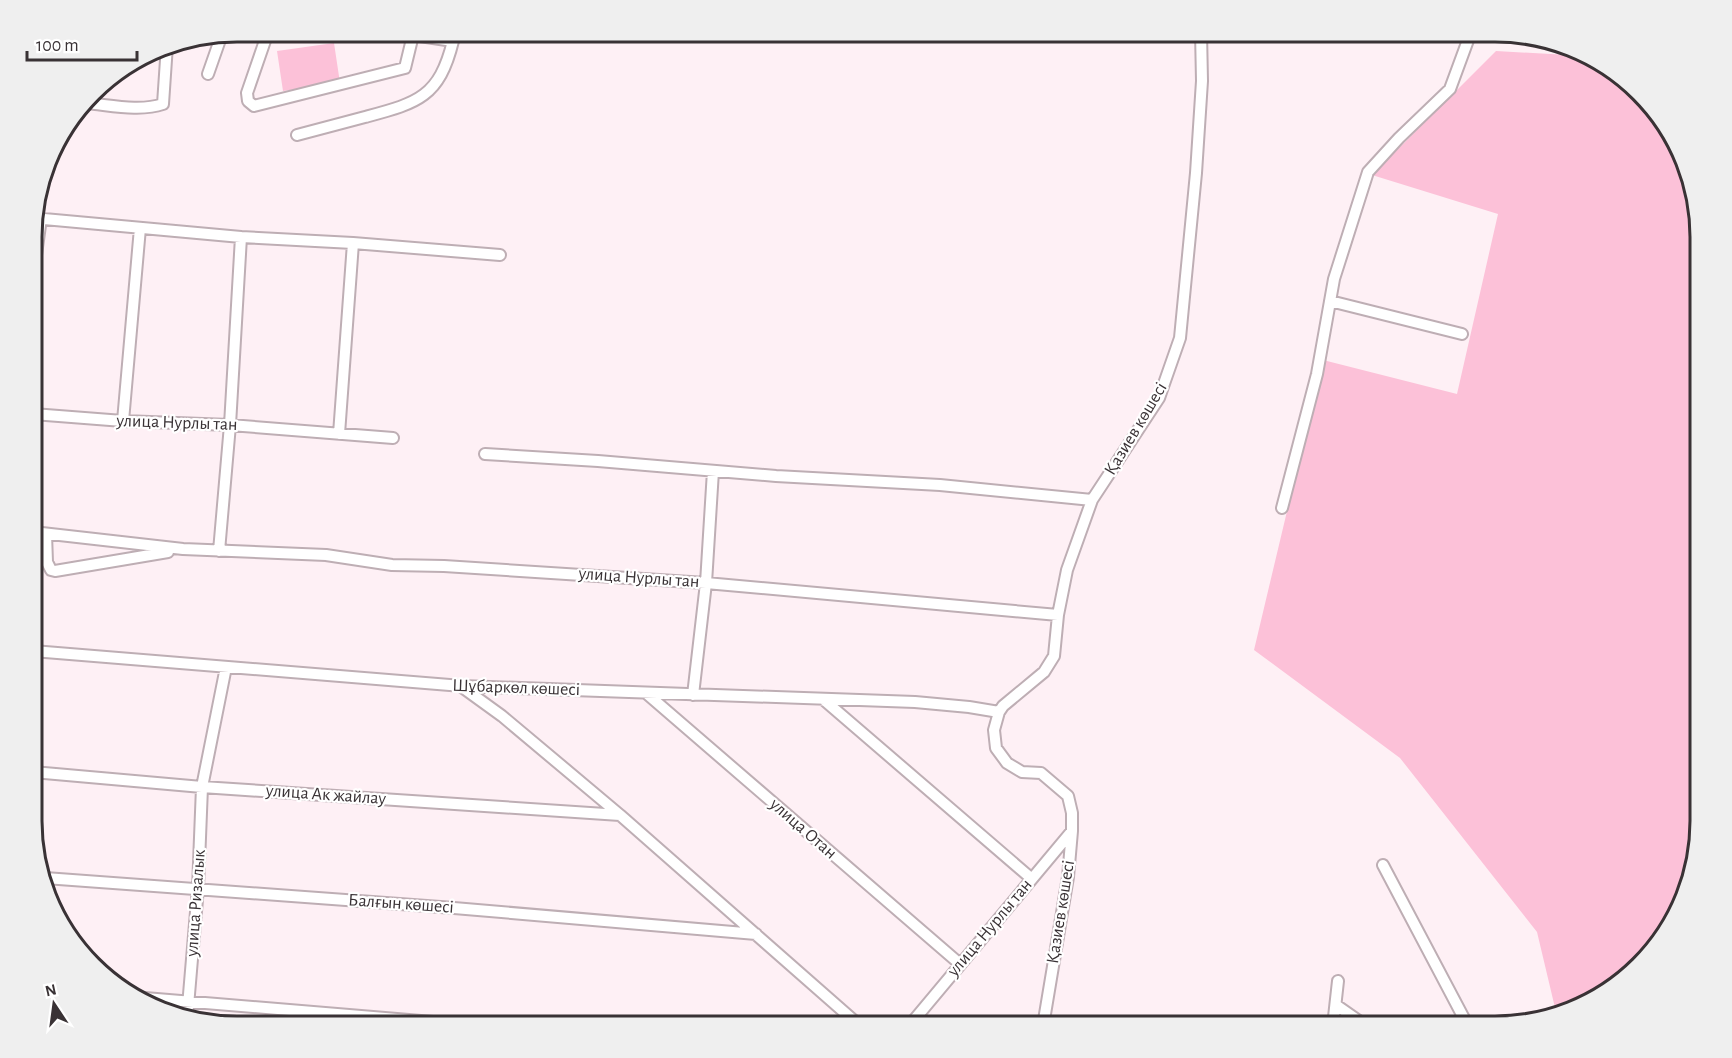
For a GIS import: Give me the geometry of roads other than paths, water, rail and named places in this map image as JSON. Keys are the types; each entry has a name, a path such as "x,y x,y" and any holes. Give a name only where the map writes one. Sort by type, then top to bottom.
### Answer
{"street":[{"path":"264,42 246,93 248,101 254,106 405,68 411,42"},
{"path":"297,135 408,105 430,89 445,69 452,42"},
{"name":"Қазиев көшесі","path":"1045,1016 1065,894 1072,813 1068,795 1041,773 1022,772 1007,763 996,748 994,730 999,712 1014,696 1044,672 1054,656 1058,615 1067,570 1092,500 1159,398 1180,338 1197,174 1202,81 1201,42"},
{"path":"1282,508 1317,375 1334,279 1368,172 1399,138 1450,89 1467,42"},
{"path":"208,74 219,43"},
{"path":"94,104 136,107 155,107 163,104 166,55"},
{"path":"43,219 241,237 500,255"},
{"path":"123,421 140,228"},
{"path":"219,551 230,425 241,237"},
{"path":"339,434 353,243"},
{"path":"1330,301 1462,334"},
{"name":"улица Нурлы тан","path":"42,415 123,421 230,425 393,438"},
{"path":"484,454 776,476 940,484 1092,500"},
{"path":"693,695 706,582 713,471"},
{"path":"42,533 183,549"},
{"path":"46,534 47,562 51,570 55,571 183,549"},
{"name":"улица Нурлы тан","path":"183,549 326,555 366,562 416,566 706,582 1058,615"},
{"name":"Шұбаркөл көшесі","path":"42,652 462,687 949,704 999,712"},
{"name":"улица Ризалык","path":"188,1009 198,888 202,787 226,667"},
{"path":"462,687 502,716 620,815 849,1016"},
{"name":"улица Отан","path":"646,693 960,964"},
{"path":"824,700 1032,879"},
{"name":"улица Ак жайлау","path":"42,773 202,787 620,815"},
{"name":"улица Нурлы тан","path":"917,1016 1072,831"},
{"path":"1383,865 1463,1016"},
{"name":"Балғын көшесі","path":"51,878 198,888 756,934"},
{"path":"1334,1016 1338,981"},
{"path":"158,999 359,1016"},
{"path":"1335,1005 1351,1016"}]}
